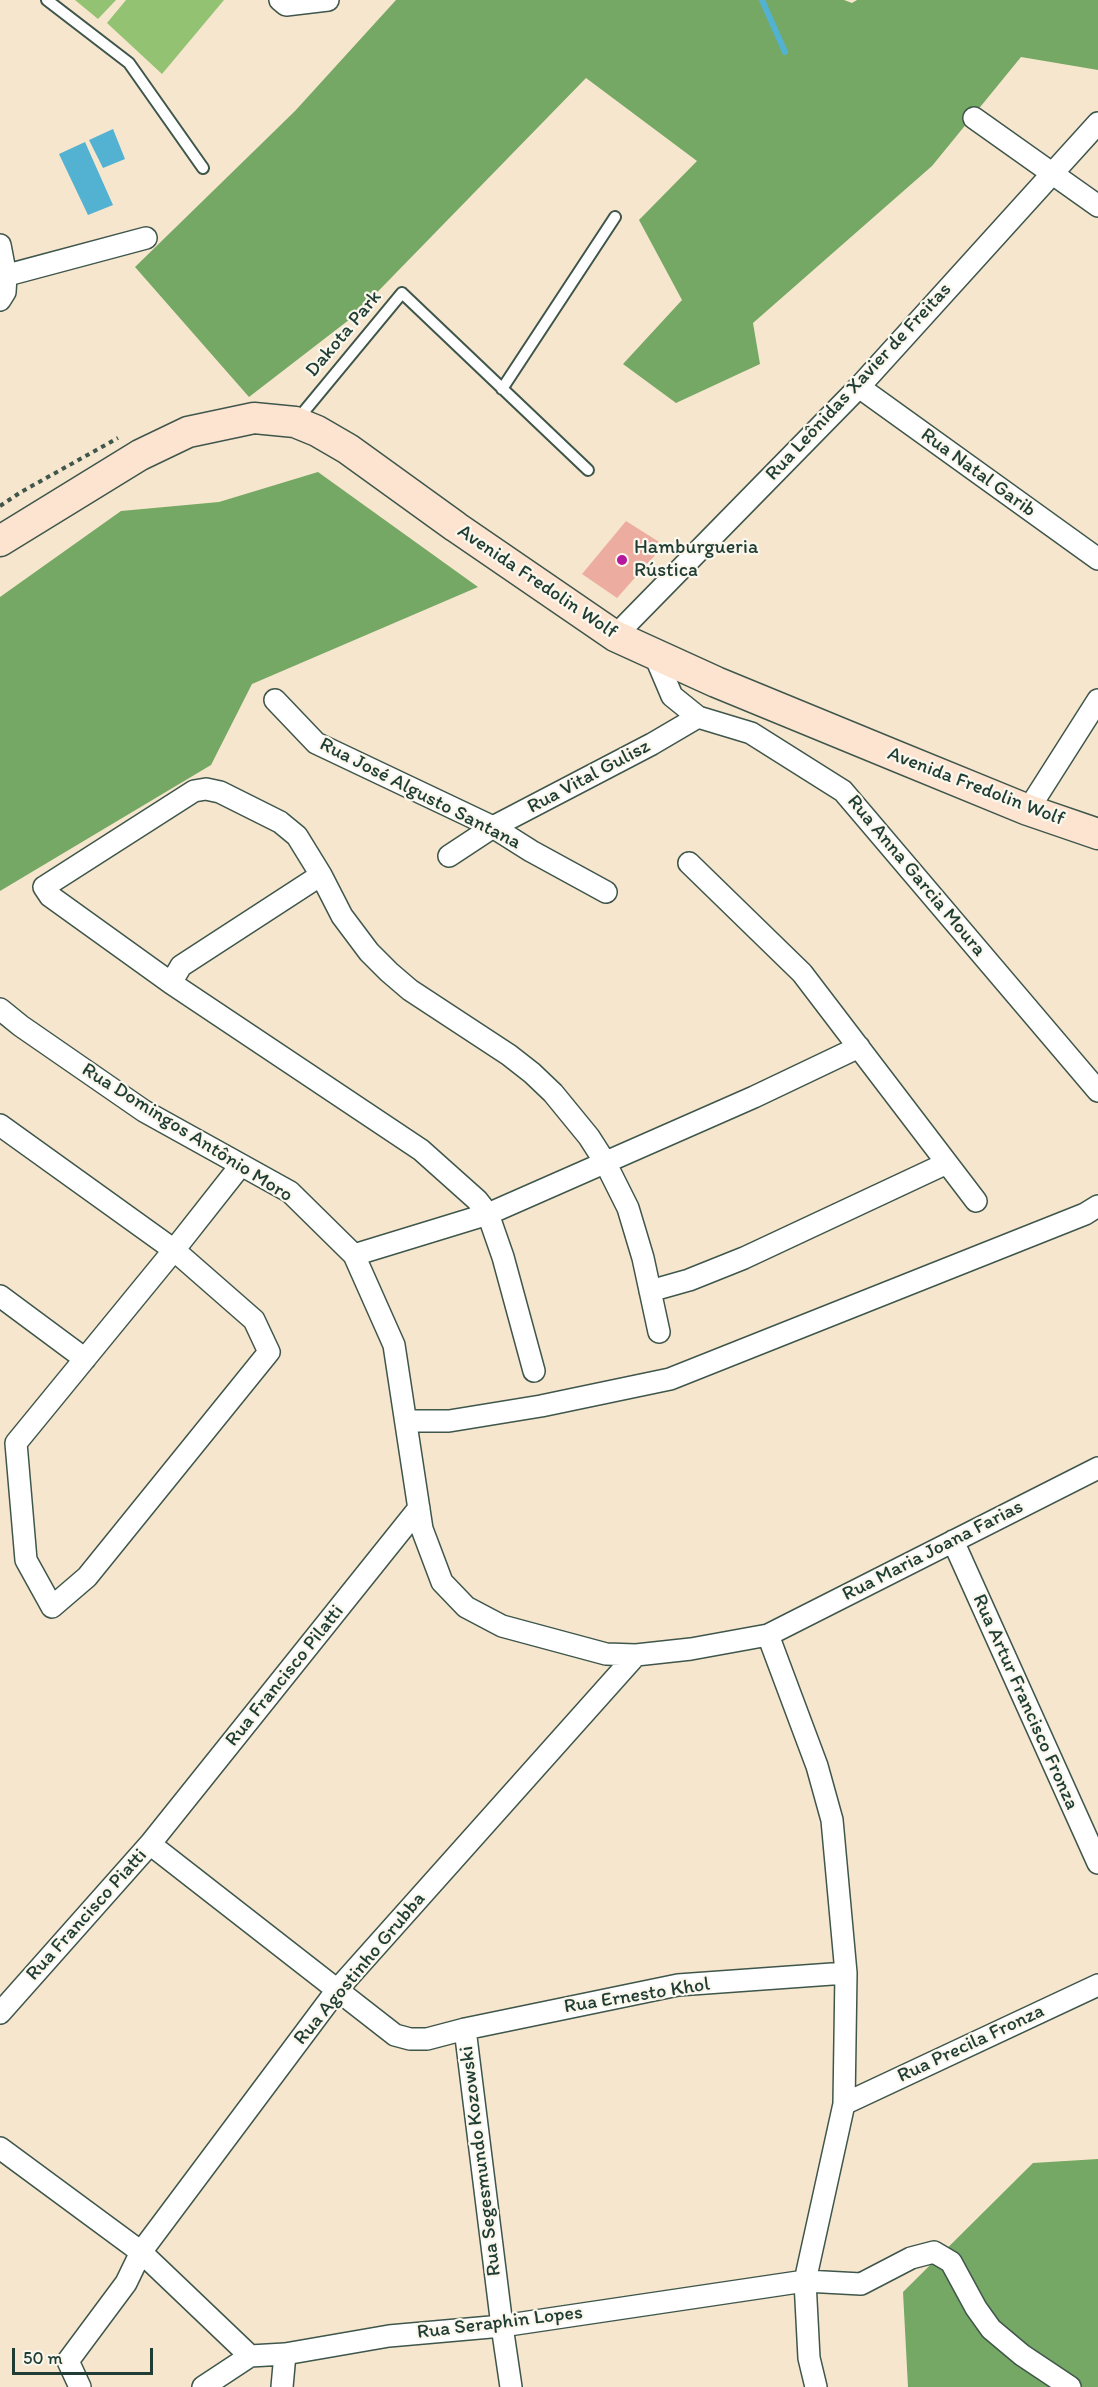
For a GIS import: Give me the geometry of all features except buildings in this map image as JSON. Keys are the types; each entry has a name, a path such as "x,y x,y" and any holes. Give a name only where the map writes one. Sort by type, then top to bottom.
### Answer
{"main road":[{"name":"Avenida Fredolin Wolf","path":"0,541 140,454 188,432 254,418 295,422 317,430 348,449 456,527 615,636 655,656 1028,810 1098,834"}],"street":[{"path":"280,0 286,5 328,0"},
{"path":"974,118 1098,206"},
{"name":"Rua Leônidas Xavier de Freitas","path":"615,636 859,387 1098,123"},
{"path":"3,277 146,238"},
{"path":"0,245 5,292 0,300"},
{"name":"Rua Natal Garib","path":"859,387 1098,559"},
{"name":"Rua Anna Garcia Moura","path":"655,656 672,696 698,717 751,733 843,791 1098,1091"},
{"name":"Rua José Algusto Santana","path":"275,700 316,743 493,827 531,851 606,892"},
{"path":"1028,810 1098,700"},
{"name":"Rua Vital Gulisz","path":"449,856 493,827 652,744 698,717"},
{"path":"534,1371 516,1300 488,1214 477,1200 421,1150 171,982 50,896 44,887 194,791 206,789 220,792 280,822 297,836 342,916 369,952 388,972 410,990 509,1055 532,1073 572,1114 605,1162 636,1232 659,1332"},
{"path":"689,863 802,973 976,1201"},
{"path":"171,982 181,966 321,875"},
{"name":"Rua Domingos Antônio Moro","path":"0,1009 144,1111 290,1192 354,1255 394,1345 422,1529 442,1582 466,1607 502,1626 606,1654 636,1655 692,1649 768,1635"},
{"path":"354,1255 488,1214 754,1097 859,1047"},
{"path":"0,1125 174,1250 255,1320 269,1352 87,1577 52,1607 26,1560 16,1443 174,1250 241,1165"},
{"path":"650,1291 689,1280 744,1258 947,1163"},
{"path":"406,1421 449,1421 541,1406 670,1379 1091,1210"},
{"path":"0,1296 85,1359"},
{"name":"Rua Maria Joana Farias","path":"768,1635 1098,1468"},
{"name":"Rua Francisco Pilatti","path":"150,1844 419,1508"},
{"name":"Rua Artur Francisco Fronza","path":"953,1541 1098,1863"},
{"path":"768,1635 817,1766 832,1820 846,1973 844,2104 805,2281 809,2358 816,2387"},
{"name":"Rua Agostinho Grubba","path":"81,2387 68,2361 126,2283 141,2252 337,1990 636,1655"},
{"name":"Rua Segesmundo Kozowski","path":"150,1844 395,2035 410,2039 428,2039 465,2029 511,2387"},
{"name":"Rua Francisco Piatti","path":"0,2013 150,1844"},
{"name":"Rua Ernesto Khol","path":"465,2029 678,1985 846,1973"},
{"name":"Rua Precila Fronza","path":"844,2104 1098,1985"},
{"path":"0,2148 141,2252 250,2356 203,2387"},
{"name":"Rua Seraphin Lopes","path":"250,2356 285,2354 388,2336 502,2326 805,2281 861,2284 911,2258 934,2252 951,2262 976,2308 991,2329 1022,2355 1070,2387"},
{"path":"282,2387 285,2354"}],"lane":[{"path":"47,0 129,63 203,168"},
{"path":"502,389 615,217"},
{"name":"Dakota Park","path":"295,422 303,409 402,293 588,470"}],"green space":[{"path":"75,0 116,0 98,19"},
{"path":"126,0 224,0 162,74 107,23"},
{"path":"396,0 844,0 852,3 857,0 1098,0 1098,70 1021,57 932,166 753,323 760,364 676,403 623,364 682,300 639,220 697,161 586,78 354,316 249,397 135,267 295,111"},
{"path":"318,472 478,587 252,684 211,765 0,891 0,597 121,511 219,502"},
{"path":"1098,2159 1098,2387 908,2387 903,2292 1033,2163"}],"water":[{"path":"113,129 125,159 103,168 89,140"},
{"path":"85,142 113,205 88,215 59,154"}],"waterway":[{"path":"762,0 785,52"}],"place":[{"name":"Hamburgueria Rústica","path":"622,560"}]}
